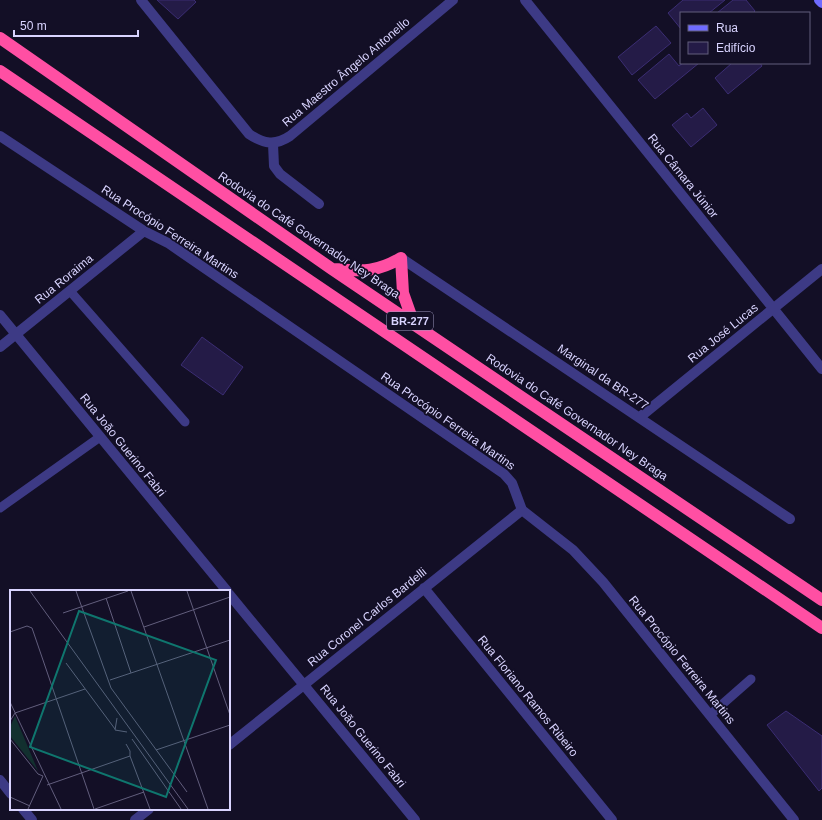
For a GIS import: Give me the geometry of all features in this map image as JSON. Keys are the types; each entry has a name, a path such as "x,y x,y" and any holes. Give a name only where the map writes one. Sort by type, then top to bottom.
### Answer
{"highway":[{"name":"Rodovia do Café Governador Ney Braga","path":"0,38 332,268 822,600"},
{"name":"BR-277","path":"0,71 822,628"},
{"path":"332,268 358,271 375,270 387,266 401,258 403,293 414,324"}],"main road":[{"path":"819,0 822,3"}],"street":[{"path":"141,0 249,134 261,142 272,144 274,166 280,174 319,204"},
{"name":"Rua Maestro Ângelo Antonello","path":"272,144 282,141 290,136 453,0"},
{"name":"Rua Câmara Júnior","path":"525,0 822,369"},
{"name":"Rua Procópio Ferreira Martins","path":"0,136 144,231 168,243 504,474 512,483 522,510 573,550 590,566 794,820"},
{"name":"Rua Roraima","path":"0,347 144,231"},
{"name":"Marginal da BR-277","path":"401,258 790,519"},
{"name":"Rua José Lucas","path":"640,418 822,269"},
{"name":"Rua João Guerino Fabri","path":"0,315 226,590"},
{"name":"Rua Coronel Carlos Bardelli","path":"230,744 522,510"},
{"name":"Rua Floriano Ramos Ribeiro","path":"424,588 612,820"},
{"name":"Rua João Guerino Fabri","path":"230,595 415,820"},
{"path":"0,780 10,793"},
{"path":"24,810 32,820"},
{"path":"135,820 148,810"}],"lane":[{"path":"70,291 185,422"},
{"path":"0,508 100,437"},
{"path":"710,714 751,679"}],"building":[{"path":"157,0 194,0 196,2 178,19"},
{"path":"683,0 725,0 710,12 680,12 680,28 668,13"},
{"path":"733,0 746,0 755,11 754,12 718,12"},
{"path":"656,26 671,43 632,75 618,57"},
{"path":"669,54 679,66 682,64 698,64 655,99 638,80"},
{"path":"731,64 761,64 762,66 728,94 715,78"},
{"path":"703,108 717,125 691,147 672,125 687,113 691,118"},
{"path":"202,337 243,367 223,395 181,365"},
{"path":"786,711 822,736 822,788 819,791 767,725"}]}
